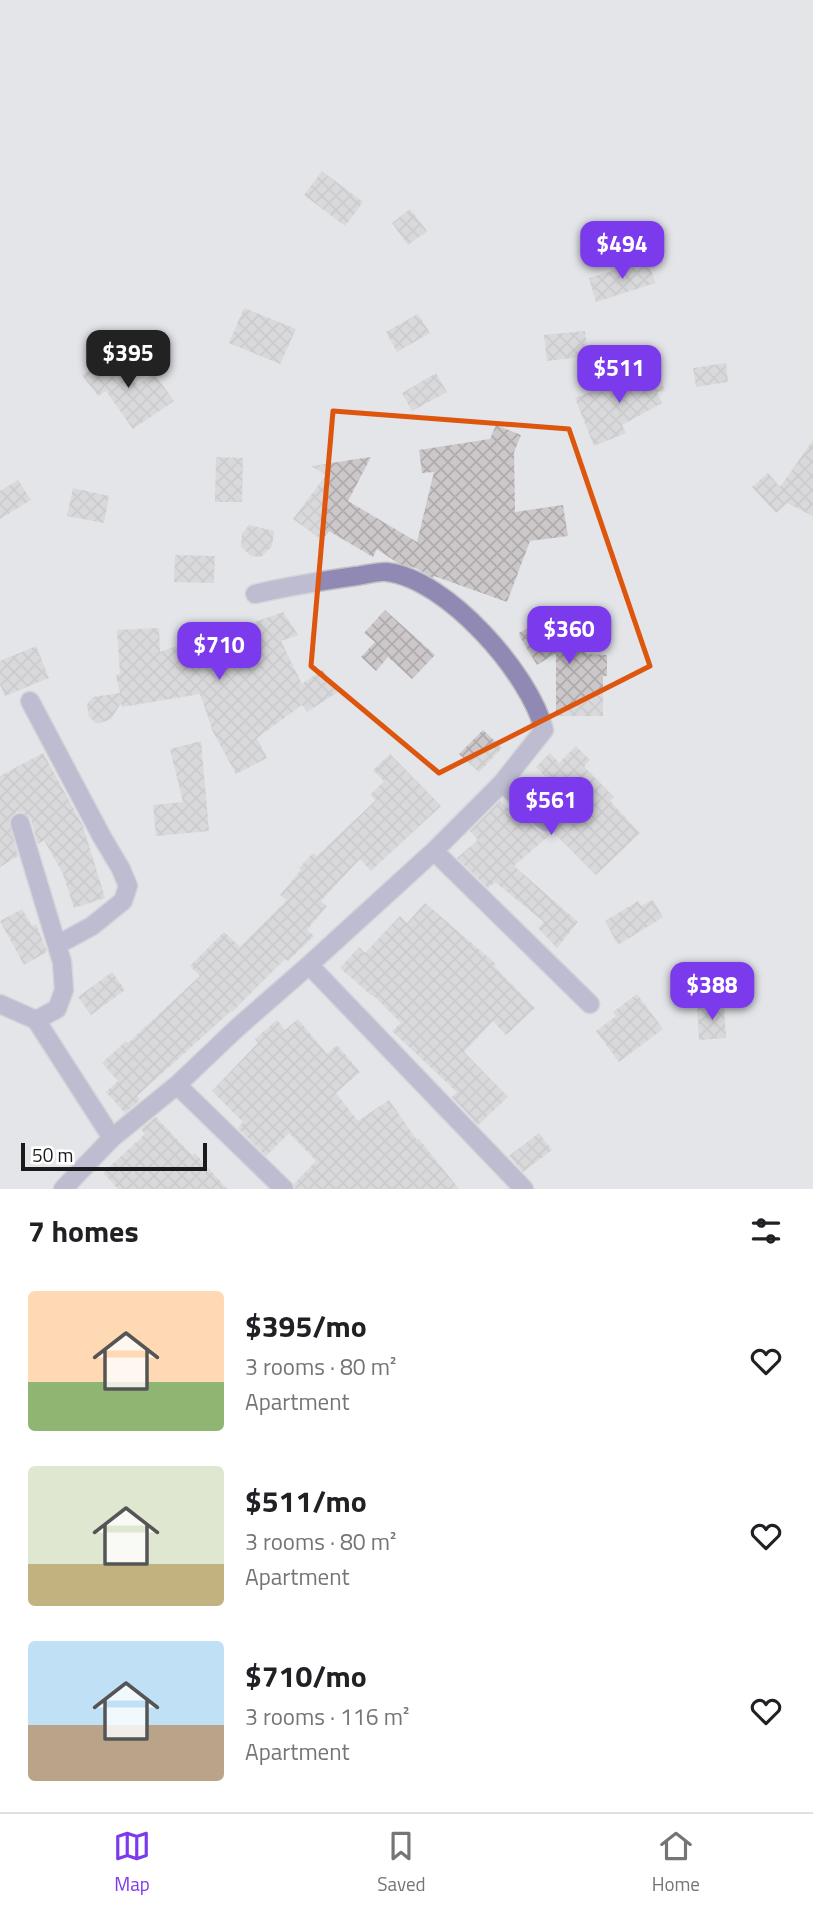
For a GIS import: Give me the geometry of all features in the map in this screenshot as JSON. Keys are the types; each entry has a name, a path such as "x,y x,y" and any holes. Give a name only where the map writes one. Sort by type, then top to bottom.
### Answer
{"street":[{"path":"63,1189 112,1138 177,1084 434,851 502,783 544,730 540,712 489,636 425,584 387,572 297,584 255,594"},
{"path":"30,701 128,886 123,901 92,926 57,945"},
{"path":"502,783 546,822"},
{"path":"20,823 62,962 64,990 57,1009 36,1020"},
{"path":"434,851 590,1004"},
{"path":"309,965 524,1189"},
{"path":"0,1003 36,1020 112,1138"},
{"path":"177,1084 284,1189"}],"highlighted area":[{"path":"333,411 569,429 650,666 439,773 311,666"}],"building":[{"path":"322,171 363,202 345,226 304,195"},
{"path":"410,209 427,231 408,245 392,223"},
{"path":"648,260 655,283 596,302 589,278"},
{"path":"244,308 296,329 280,364 229,343"},
{"path":"418,314 430,333 397,352 386,332"},
{"path":"585,331 588,356 547,361 544,335"},
{"path":"114,352 137,385 154,373 174,401 133,429 106,391 98,396 82,375"},
{"path":"726,363 728,382 696,387 693,368"},
{"path":"657,367 665,391 657,392 662,403 622,425 626,433 594,446 575,398"},
{"path":"436,373 447,392 412,411 402,393"},
{"path":"496,425 521,435 514,452 515,512 563,505 568,536 530,541 507,602 434,576 433,578 416,568 399,564 377,549 373,557 329,531 322,540 293,519 326,475 311,466 371,457 348,501 417,542 434,472 422,473 419,450 490,439"},
{"path":"813,440 813,516 787,503 776,513 752,487 768,473 780,487"},
{"path":"216,457 243,458 242,502 215,502"},
{"path":"18,480 31,500 0,519 0,491"},
{"path":"73,488 109,496 104,523 67,516"},
{"path":"249,525 274,531 272,546 261,557 251,556 241,547 242,534"},
{"path":"175,555 215,556 214,583 174,582"},
{"path":"561,609 587,654 607,655 607,676 603,676 603,716 556,716 556,653 537,665 520,637 519,633"},
{"path":"385,610 435,655 412,679 388,657 376,671 361,657 375,642 364,633"},
{"path":"283,612 298,635 281,641 302,684 322,670 338,692 307,712 302,705 257,738 267,758 236,774 213,732 200,694 122,707 121,703 111,719 101,723 96,723 89,717 87,704 93,697 120,693 116,675 120,674 117,630 159,628 160,652 221,629 223,633"},
{"path":"36,646 49,678 5,696 0,685 0,661"},
{"path":"483,730 502,748 479,772 459,754"},
{"path":"201,741 209,831 156,836 153,805 183,802 170,749"},
{"path":"576,746 590,760 584,767 614,797 610,801 640,833 596,875 553,832 514,866 578,922 557,948 538,928 544,922 495,882 488,888 457,858 478,840 470,831 500,801 511,811 514,809 539,831 544,833 554,830 556,818 530,793 546,777 536,767 550,753 559,763"},
{"path":"43,753 83,826 105,898 74,908 63,874 44,840 38,844 31,819 23,812 16,812 9,821 18,856 0,867 0,776"},
{"path":"390,754 441,806 371,871 360,859 321,901 327,906 307,930 314,936 288,961 285,959 232,1012 137,1096 140,1100 125,1113 106,1092 118,1081 102,1063 126,1041 128,1043 200,976 190,966 224,932 240,947 287,900 280,895 301,870 299,868 313,853 317,856 376,800 370,795 384,781 373,770"},
{"path":"653,900 663,917 618,945 605,921 638,901 641,906"},
{"path":"425,903 496,964 494,966 535,1008 506,1035 493,1021 464,1052 508,1097 478,1125 452,1097 457,1092 392,1031 401,1023 340,968 359,947 365,953 400,916 407,923"},
{"path":"22,909 32,926 36,924 47,952 24,965 0,921"},
{"path":"112,972 125,990 91,1015 78,997"},
{"path":"637,994 663,1029 619,1062 596,1031 616,1016 613,1012"},
{"path":"724,1004 726,1038 699,1040 697,1006"},
{"path":"298,1019 327,1054 337,1045 360,1072 336,1093 358,1121 389,1100 417,1140 419,1139 459,1189 295,1189 294,1184 316,1161 289,1133 266,1156 238,1128 243,1122 212,1091 258,1043 255,1039 277,1020 285,1030"},
{"path":"156,1117 192,1155 195,1153 227,1189 118,1189 103,1173 145,1134 141,1129"},
{"path":"539,1133 552,1150 523,1172 509,1156"}]}
